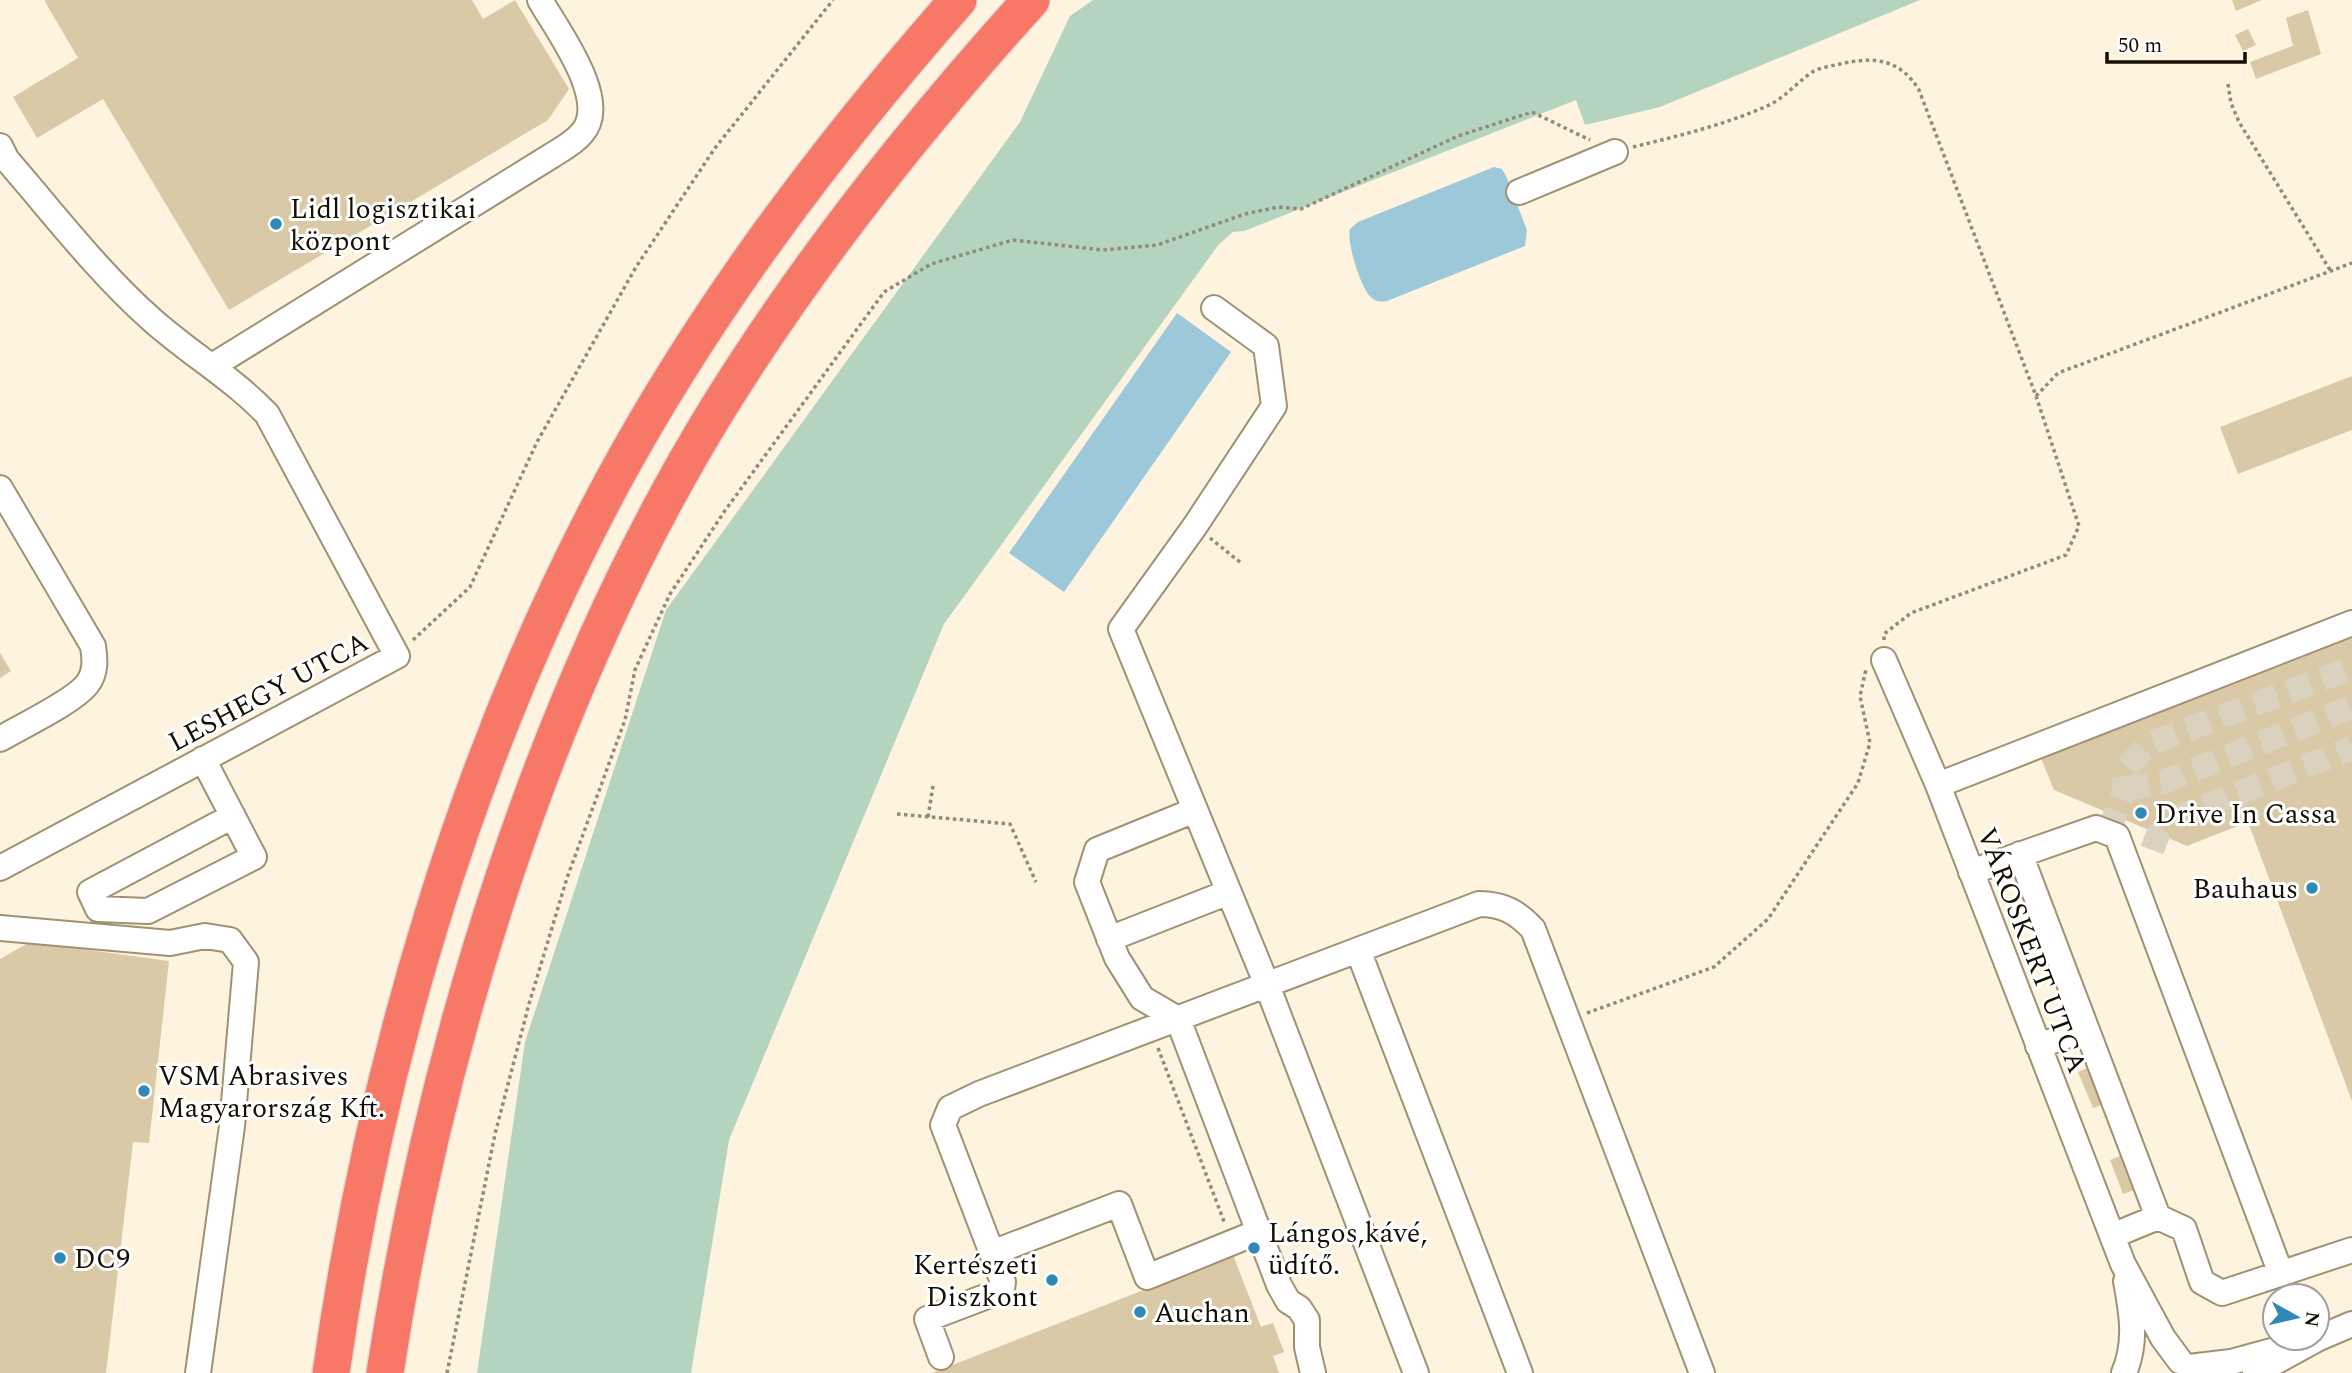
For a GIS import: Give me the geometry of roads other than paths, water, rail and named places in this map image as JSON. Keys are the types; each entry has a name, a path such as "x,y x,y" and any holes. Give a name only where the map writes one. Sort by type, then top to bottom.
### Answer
{"highway":[{"path":"331,1373 374,1140 425,945 484,768 523,669 566,574 614,480 715,312 788,206 879,90 958,0"},
{"path":"386,1373 401,1282 441,1099 481,950 534,796 602,632 664,503 721,404 837,233 978,59 1031,0"},
{"path":"978,59 1060,0"}],"street":[{"path":"214,365 551,156 584,132 591,114 589,91 540,0"},
{"name":"LESHEGY UTCA","path":"0,146 7,160 117,287 184,347 214,365 267,414 397,656 0,867"},
{"path":"1519,192 1615,152"},
{"path":"1214,308 1266,346 1274,405 1195,526 1121,629 1267,985 1416,1373"},
{"path":"0,488 93,646 95,666 88,684 0,739"},
{"path":"1938,785 2352,623"},
{"name":"VÁROSKERT UTCA","path":"1877,661 1938,785 2123,1264 2163,1338 2188,1367"},
{"path":"98,909 148,911 254,857 203,760"},
{"path":"1195,810 1097,850 1087,882 1109,939 1142,998 1178,1018 1258,1232 1287,1301 1299,1308 1307,1320 1307,1347 1313,1373"},
{"path":"98,909 90,892 233,816"},
{"path":"1971,872 2096,828 2117,836 2281,1274"},
{"path":"2020,855 2158,1217 2184,1229 2202,1282 2222,1293 2352,1250"},
{"path":"1109,939 1228,892"},
{"path":"941,1357 927,1319 1002,1289 992,1253 943,1125 950,1108 979,1094 1479,904 1496,904 1518,913 1534,929 1702,1373"},
{"path":"80,935 98,909"},
{"path":"0,928 170,943 205,936 230,940 246,962 232,1125 198,1373"},
{"path":"1358,950 1520,1373"},
{"path":"2038,1046 2086,1029"},
{"path":"992,1253 1119,1203 1147,1277 1258,1232"},
{"path":"2112,1236 2158,1217"},
{"name":"VÁROSKERT UTCA","path":"2123,1264 2134,1332 2132,1354 2125,1373"},
{"path":"2331,1333 2352,1324"},
{"path":"1693,1345 1708,1373"},
{"path":"2125,1373 2143,1360 2155,1356 2188,1367 2231,1362 2268,1352"},
{"path":"2255,1373 2293,1352"}],"water":[{"path":"1494,167 1502,169 1506,176 1527,230 1525,246 1387,301 1378,301 1371,297 1355,264 1350,244 1350,229 1358,222"},
{"path":"1177,313 1231,352 1064,592 1009,553"}],"tunnel":[{"path":"2108,833 2125,789 2122,772 2149,744 2352,668"},
{"path":"2125,789 2163,782 2352,707"},
{"path":"2152,850 2158,834 2175,818 2352,748"}],"place":[{"name":"Lidl logisztikai központ","path":"276,224"},
{"name":"Drive In Cassa","path":"2141,813"},
{"name":"Bauhaus","path":"2312,888"},
{"name":"VSM Abrasives Magyarország Kft.","path":"144,1091"},
{"name":"Lángos,kávé, üdítő.","path":"1254,1248"},
{"name":"DC9","path":"60,1258"},
{"name":"Kertészeti Diszkont","path":"1052,1280"},
{"name":"Auchan","path":"1140,1312"}]}
